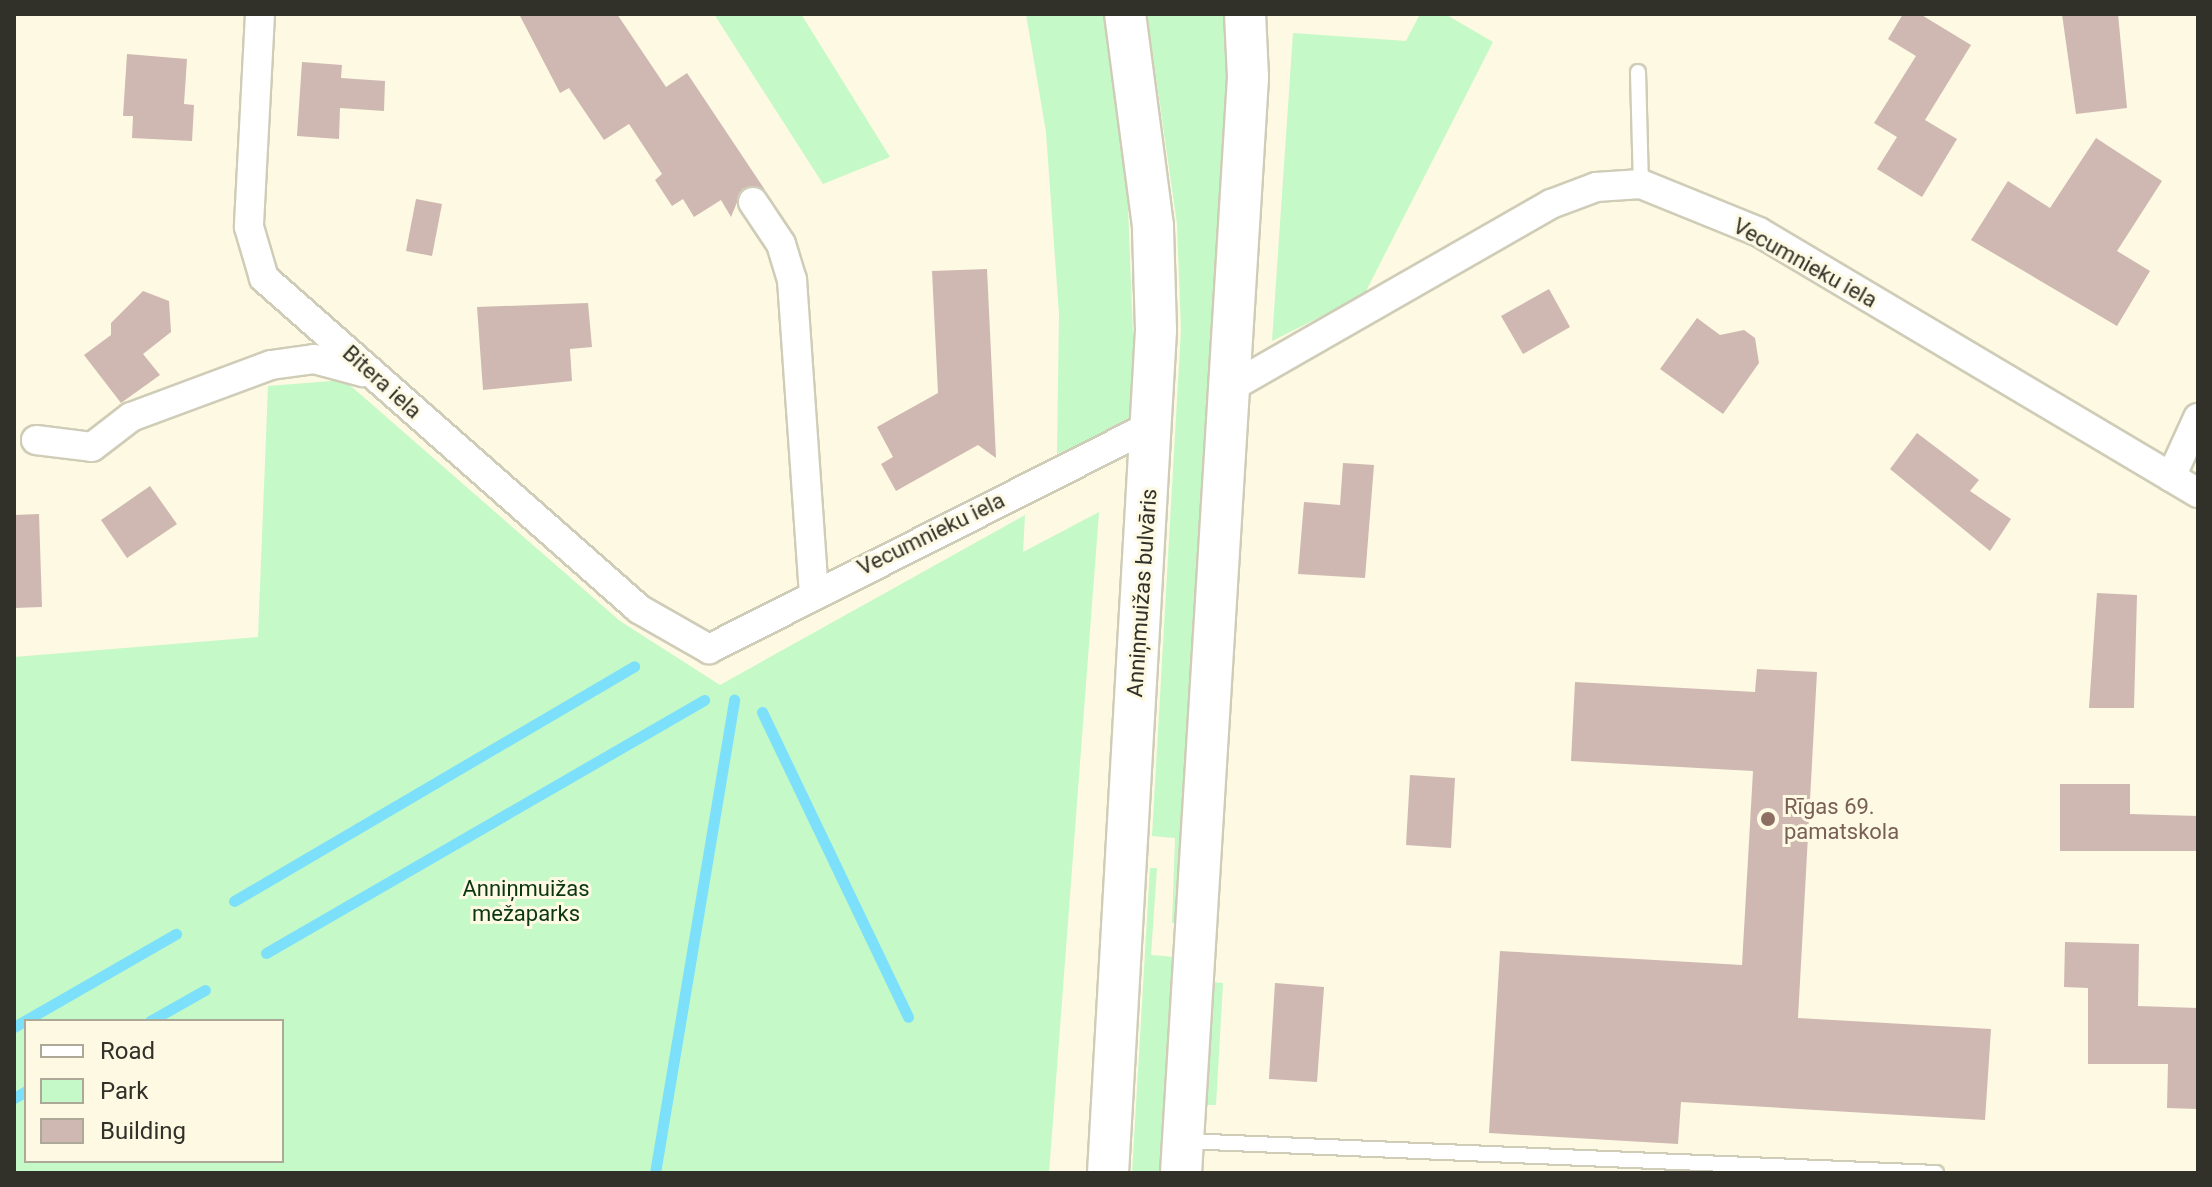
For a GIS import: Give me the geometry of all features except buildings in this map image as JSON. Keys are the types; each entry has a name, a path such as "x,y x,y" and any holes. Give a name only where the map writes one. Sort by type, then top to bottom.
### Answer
{"street":[{"name":"Bitera iela","path":"260,14 253,251 264,278 639,609 709,649"},
{"name":"Anniņmuižas bulvāris","path":"1108,1173 1154,424 1153,226 1125,14"},
{"path":"1182,1157 1248,77 1245,14"},
{"name":"Vecumnieku iela","path":"1228,389 1551,204 1596,187 1641,184 1759,232 2198,493"},
{"path":"753,202 781,244 792,280 814,591"},
{"path":"36,440 92,447 131,417 271,365 343,362 378,380"},
{"path":"2171,477 2198,418"},
{"name":"Vecumnieku iela","path":"709,649 814,591 1154,424"}],"lane":[{"path":"1638,72 1641,184"},
{"path":"1182,1157 1936,1173"}],"green space":[{"path":"714,14 801,14 890,157 823,184"},
{"path":"1026,14 1103,14 1127,181 1136,411 1124,424 1057,454 1059,314 1046,132"},
{"path":"1147,14 1230,14 1179,923 1172,923 1175,838 1152,836 1181,330 1177,224"},
{"path":"1420,14 1445,14 1493,42 1364,295 1272,341 1293,33 1406,41"},
{"name":"Anniņmuižas mežaparks","path":"344,380 620,621 720,685 1025,515 1023,552 1099,512 1049,1173 14,1173 14,657 258,637 268,386"},
{"path":"1150,868 1157,868 1151,955 1175,957 1162,1173 1132,1173"},
{"path":"1213,982 1223,983 1216,1105 1206,1105"}],"waterway":[{"path":"234,901 634,666"},
{"path":"266,953 704,700"},
{"path":"655,1173 734,700"},
{"path":"762,712 908,1017"},
{"path":"28,1019 176,934"},
{"path":"154,1019 205,990"},
{"path":"14,1027 24,1021"},
{"path":"14,1098 24,1092"}],"place":[{"name":"Rīgas 69. pamatskola","path":"1768,819"}]}
